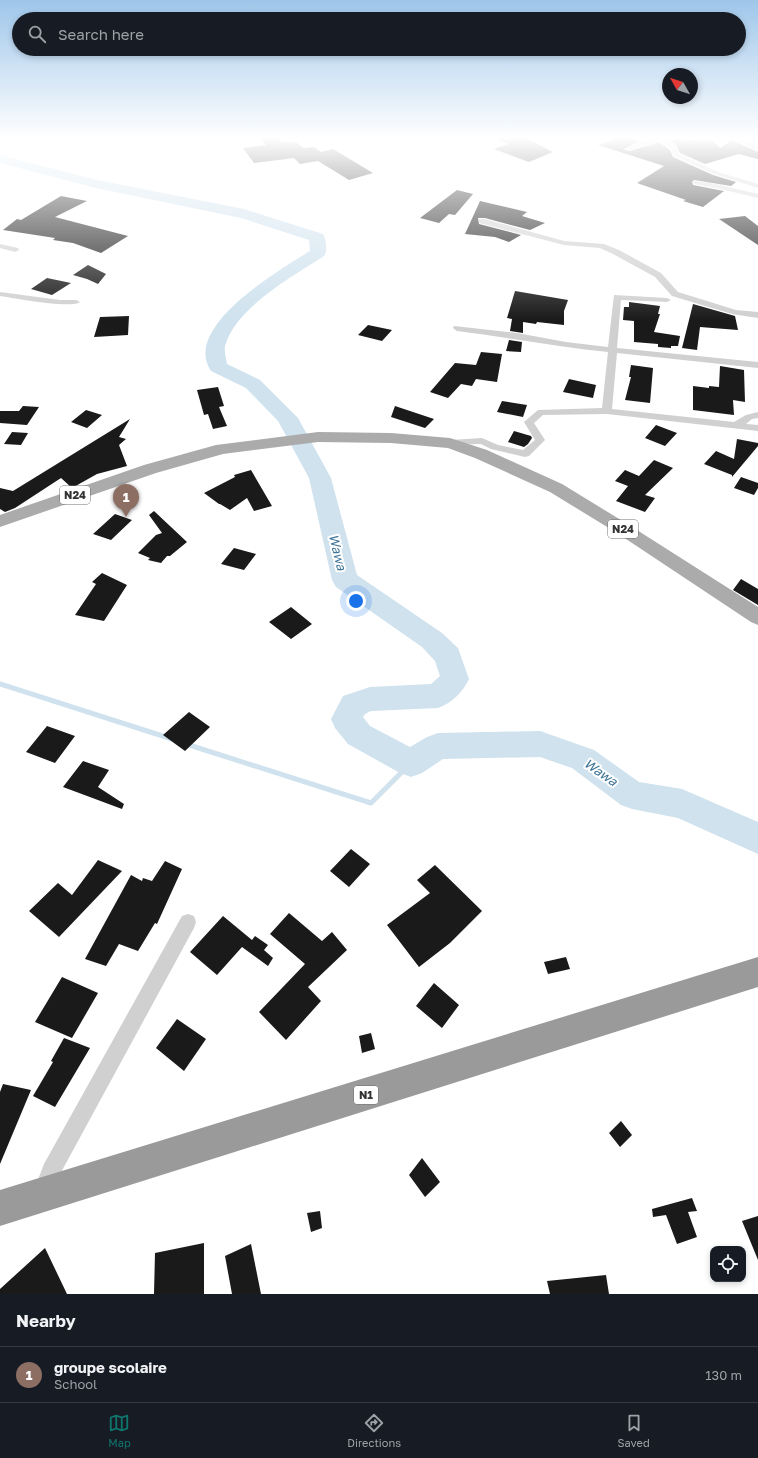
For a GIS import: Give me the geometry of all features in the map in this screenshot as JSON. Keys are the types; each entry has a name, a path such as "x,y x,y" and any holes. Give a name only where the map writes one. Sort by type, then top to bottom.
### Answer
{"highway":[{"name":"N1","path":"0,1208 744,976"}],"main road":[{"name":"N24","path":"0,521 150,469 320,443 391,438 450,443 481,454 556,488 623,529 758,618"},
{"name":"N24","path":"320,443 411,447 481,454"}],"street":[{"path":"482,222 564,243 601,246 616,252 658,275 674,294 735,312 758,315"},
{"path":"0,246 15,250"},
{"path":"0,294 60,302 76,302"},
{"path":"607,412 617,297 667,300"},
{"path":"457,328 612,350 758,365"},
{"path":"450,443 482,441 495,447 526,454 540,440 529,422 541,412 607,412 758,428"},
{"path":"737,425 749,417 758,415"},
{"path":"42,1196 51,1170 188,922"}],"building":[{"path":"57,198 73,198 87,201 55,217 128,236 101,253 73,243 53,240 55,238 3,230 17,219 21,220"},
{"path":"446,198 469,198 455,215 449,214 439,223 420,218"},
{"path":"681,198 714,198 703,207 683,201 686,200"},
{"path":"480,201 527,212 522,216 545,223 530,230 485,218 478,218 479,224 521,235 509,242 495,237 465,234"},
{"path":"745,216 758,226 758,245 719,219"},
{"path":"88,265 106,274 98,284 73,275"},
{"path":"47,278 71,283 52,295 31,289"},
{"path":"515,291 568,300 564,311 564,325 523,322 523,333 510,331 512,319 507,318"},
{"path":"629,302 660,306 658,314 660,314 654,332 680,336 678,346 671,346 671,348 658,347 658,344 634,342 634,321 623,320 624,307 629,307"},
{"path":"693,304 735,316 738,330 700,327 697,350 682,348"},
{"path":"129,316 128,335 94,337 100,317"},
{"path":"368,325 392,330 382,341 358,335"},
{"path":"509,340 522,342 521,352 506,351"},
{"path":"481,352 502,354 497,382 476,379 472,386 461,384 448,398 430,392 455,363 476,365"},
{"path":"631,365 653,368 650,403 625,400 631,377 629,377"},
{"path":"720,366 744,370 745,402 733,400 734,415 693,410 693,386 709,388 709,386 719,387"},
{"path":"569,379 596,385 593,398 563,392"},
{"path":"218,387 224,406 219,407 227,426 213,429 208,414 204,415 197,390"},
{"path":"502,401 527,405 523,417 497,412"},
{"path":"23,406 39,407 27,425 0,423 0,411 19,411"},
{"path":"395,406 434,419 425,428 391,417"},
{"path":"86,410 102,415 87,428 71,422"},
{"path":"130,419 119,437 126,439 119,445 127,466 97,474 72,488 61,478 15,508 5,512 0,509 0,488 13,491"},
{"path":"656,425 677,433 665,446 645,438"},
{"path":"514,431 531,436 532,438 524,447 508,442"},
{"path":"12,432 28,433 21,445 4,444"},
{"path":"737,439 758,443 758,446 732,477 732,475 704,464 716,451 734,459"},
{"path":"654,460 673,468 645,495 655,498 645,512 616,501 628,486 615,481 625,470 639,476"},
{"path":"251,470 272,506 254,511 247,498 230,510 204,493 235,477 234,475"},
{"path":"741,477 758,483 758,488 754,495 734,488"},
{"path":"154,511 187,542 170,556 167,556 161,563 148,560 150,558 138,553 156,535 162,533 149,515"},
{"path":"115,514 132,520 111,540 93,534"},
{"path":"234,548 256,554 244,570 221,564"},
{"path":"102,573 127,585 104,621 75,615 96,584 92,582"},
{"path":"741,579 758,589 758,605 733,590"},
{"path":"291,607 312,624 291,639 269,622"},
{"path":"189,712 210,727 185,751 163,735"},
{"path":"47,726 75,736 55,763 26,752"},
{"path":"83,761 109,770 98,787 124,804 122,809 63,787"},
{"path":"351,849 370,864 349,887 330,871"},
{"path":"98,860 122,871 59,937 29,911 58,883 72,895"},
{"path":"165,861 182,869 157,924 155,923 138,951 119,944 106,966 85,959 131,875 142,881 143,878 152,881"},
{"path":"435,865 482,911 450,943 419,967 387,925 430,893 417,880"},
{"path":"289,913 322,941 332,932 347,950 308,987 321,1001 286,1040 259,1012 305,964 270,934"},
{"path":"223,916 252,940 255,936 268,945 264,950 273,958 268,966 242,947 217,975 190,952"},
{"path":"566,957 570,969 548,974 544,962"},
{"path":"62,977 98,993 72,1038 35,1022"},
{"path":"434,983 459,1005 442,1028 416,1006"},
{"path":"177,1019 206,1039 184,1071 156,1048"},
{"path":"371,1033 375,1049 362,1053 359,1036"},
{"path":"64,1038 90,1048 55,1107 33,1096 53,1062 51,1061"},
{"path":"3,1084 31,1090 0,1164 0,1092"},
{"path":"621,1121 632,1135 620,1147 609,1133"},
{"path":"422,1158 440,1182 425,1197 409,1175"},
{"path":"692,1198 697,1211 688,1212 697,1237 677,1244 666,1215 653,1217 652,1209"},
{"path":"320,1211 322,1228 311,1232 307,1213"},
{"path":"758,1216 758,1260 742,1221"},
{"path":"204,1243 204,1294 154,1294 155,1253"},
{"path":"251,1244 261,1294 232,1294 225,1256"},
{"path":"45,1248 67,1294 0,1294 0,1289"},
{"path":"606,1275 609,1294 550,1294 547,1281"}],"waterway":[{"name":"Wawa","path":"167,198 244,214 317,237 318,253 274,281 246,303 233,316 223,330 215,347 215,353 218,367 253,384 287,418 320,478 345,580 432,640 448,656 455,679 438,696 370,699 354,705 346,719 359,735 411,763 438,746 540,744 583,759 632,795 682,804 758,838"},
{"path":"0,684 172,739"},
{"path":"186,744 371,803 411,763"}],"place":[{"name":"groupe scolaire","path":"126,517"}]}
